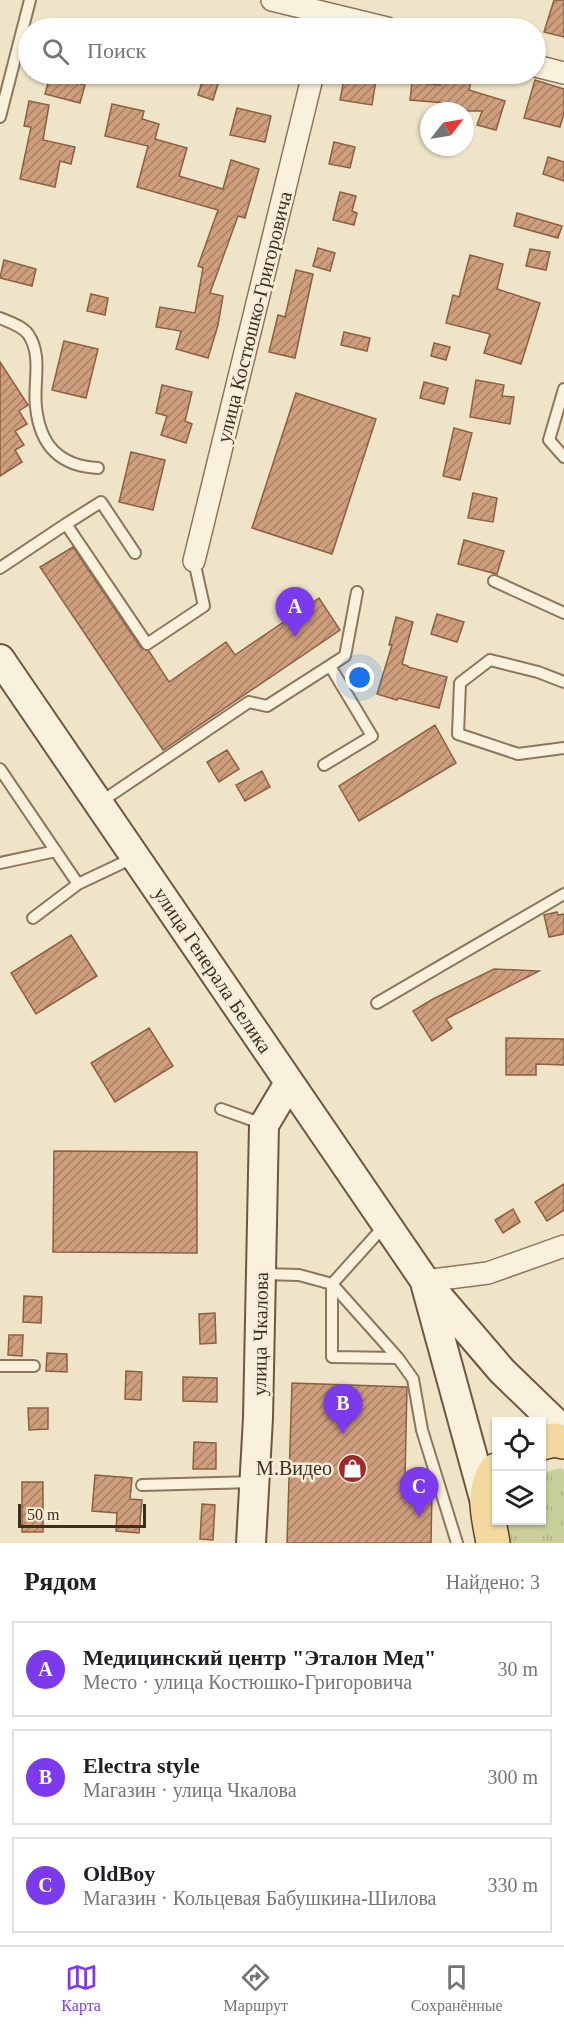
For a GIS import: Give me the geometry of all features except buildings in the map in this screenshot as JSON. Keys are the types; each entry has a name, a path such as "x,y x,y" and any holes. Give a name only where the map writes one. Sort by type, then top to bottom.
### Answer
{"main road":[{"name":"улица Генерала Белика","path":"0,659 425,1281"},
{"path":"264,1125 289,1083"},
{"name":"улица Чкалова","path":"251,1543 258,1418 264,1125"},
{"path":"425,1281 502,1371 564,1431"},
{"path":"425,1281 485,1502 493,1543"},
{"path":"546,1442 554,1440 564,1442"},
{"path":"485,1502 491,1478 495,1471"}],"street":[{"path":"272,0 345,18"},
{"path":"546,68 564,73"},
{"name":"улица Костюшко-Григоровича","path":"194,561 311,84"},
{"path":"425,1281 488,1273 564,1246"}],"lane":[{"path":"25,18 30,0"},
{"path":"0,117 18,47"},
{"path":"0,318 28,334 35,352 37,383 35,406 39,423 56,456 82,468 98,468"},
{"path":"564,389 549,440 564,457"},
{"path":"0,568 101,502 135,553"},
{"path":"66,524 147,644 204,606 194,561"},
{"path":"494,581 564,613"},
{"path":"99,803 249,702 267,706 345,656 357,592"},
{"path":"564,682 538,672 490,660 460,683 458,734 518,754 564,748"},
{"path":"324,765 372,736 330,666"},
{"path":"0,769 78,884"},
{"path":"0,863 56,851"},
{"path":"33,918 78,884 135,857"},
{"path":"376,1003 564,894"},
{"path":"221,1109 264,1125"},
{"path":"386,1223 332,1284 332,1357 398,1358"},
{"path":"261,1274 299,1275 332,1284 398,1358 413,1379 422,1430 458,1543"},
{"path":"0,1366 34,1366"},
{"path":"142,1485 254,1482"}],"green space":[{"path":"561,1468 564,1470 564,1543 509,1543 507,1525 546,1525 546,1472"}],"place":[{"name":"Медицинский центр \"Эталон Мед\"","path":"295,637"},
{"name":"Electra style","path":"343,1434"},
{"name":"М.Видео","path":"353,1468"},
{"name":"OldBoy","path":"419,1517"}]}
